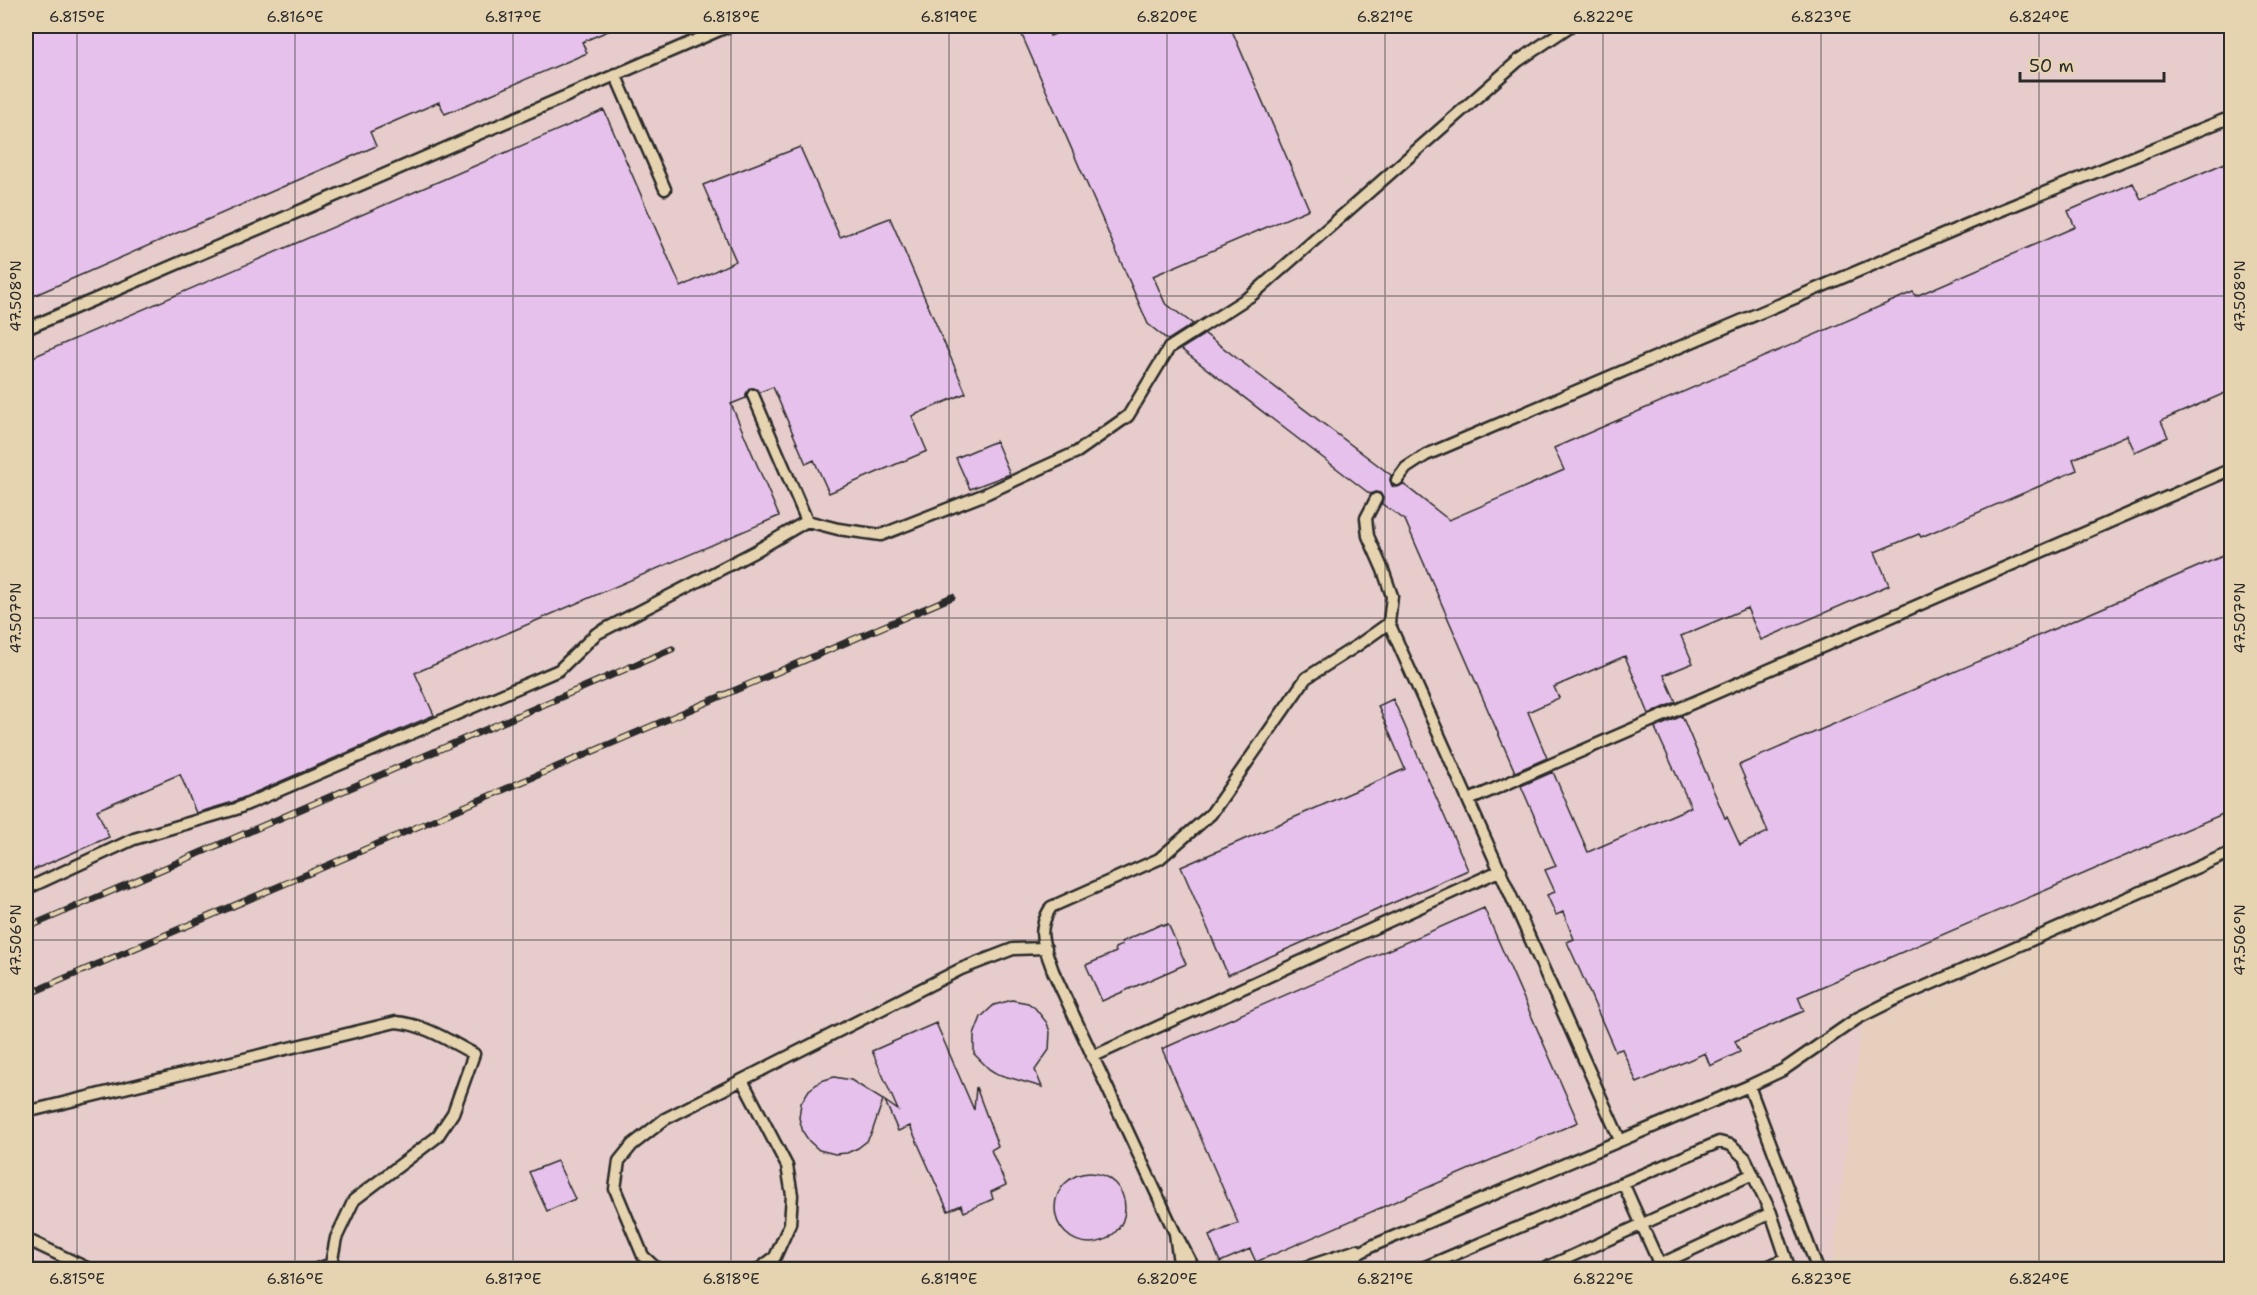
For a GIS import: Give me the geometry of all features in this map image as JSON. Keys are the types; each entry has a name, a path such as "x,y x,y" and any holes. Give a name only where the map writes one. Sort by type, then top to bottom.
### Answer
{"lane":[{"path":"26,329 729,26"},
{"path":"26,889 134,839 236,808 560,670 596,634 754,552 807,521 838,529 881,535 983,495 1077,452 1128,416 1169,348 1252,296 1518,61 1570,26"},
{"path":"615,75 664,189"},
{"path":"1397,480 1406,468 1426,455 1992,214 2224,120 2232,119"},
{"path":"753,395 807,521"},
{"path":"1469,800 2232,469"},
{"path":"1376,499 1366,518 1368,536 1392,596 1389,623 1620,1140"},
{"path":"1195,1269 1174,1233 1053,971 1042,936 1042,922 1051,907 1159,859 1211,814 1306,678 1389,623"},
{"path":"1330,1269 1372,1246 1749,1086 1783,1070 1858,1018 1892,1001 2232,852"},
{"path":"1092,1057 1501,870"},
{"path":"658,1269 643,1256 615,1189 619,1161 632,1145 664,1119 961,969 1014,949 1046,948"},
{"path":"26,1112 396,1022 436,1034 474,1054 453,1113 437,1137 354,1200 336,1238 331,1264"},
{"path":"742,1080 787,1166 792,1195 790,1224 776,1257 758,1269"},
{"path":"1749,1086 1818,1269"},
{"path":"1418,1269 1719,1142 1731,1145 1745,1158 1771,1213 1790,1269"},
{"path":"1541,1269 1753,1174"},
{"path":"1623,1183 1660,1267"},
{"path":"1648,1269 1660,1267 1771,1213"},
{"path":"1174,1233 1179,1269"},
{"path":"26,1239 91,1269"},
{"path":"1297,1269 1372,1246"},
{"path":"1761,1269 1786,1258"},
{"path":"314,1269 331,1264 348,1269"}],"shaded area":[{"path":"26,26 2231,26 2231,858 1862,1025 1832,1269 26,1269"}],"building":[{"path":"26,26 620,26 582,42 587,53 445,114 439,102 370,132 376,146 26,299"},
{"path":"1018,26 1046,26 1050,36 1076,26 1230,26 1309,209 1153,276 1165,303 1193,324 1168,340 1148,324"},
{"path":"604,110 681,287 736,261 703,185 800,147 840,237 890,218 966,393 912,416 927,451 829,493 814,460 806,464 773,387 760,392 750,388 746,398 731,404 779,516 415,673 434,715 233,802 196,813 180,774 97,810 109,837 26,873 26,360"},
{"path":"2232,160 2232,390 2161,421 2168,437 2135,452 2127,435 2073,459 2077,470 1921,537 1919,534 1875,552 1889,585 1761,640 1747,608 1681,636 1693,663 1664,675 1676,702 1649,714 1625,656 1554,687 1559,698 1528,712 1547,758 1515,772 1405,520 1382,504 1383,498 1380,493 1370,494 1181,349 1205,334 1391,475 1392,486 1397,487 1403,484 1449,520 1564,470 1554,448 1913,292 1916,296 2075,227 2068,211 2133,183 2141,199"},
{"path":"996,441 1010,474 970,489 956,458"},
{"path":"2232,552 2232,810 1798,997 1804,1011 1735,1041 1740,1052 1710,1066 1705,1053 1637,1083 1622,1049 1615,1051 1567,942 1574,939 1563,912 1556,915 1547,895 1555,892 1545,870 1556,866 1521,786 1553,772 1588,852 1691,807 1655,728 1682,716 1725,818 1727,817 1740,845 1768,832 1739,765"},
{"path":"1393,699 1468,870 1228,975 1181,867 1405,769 1378,706"},
{"path":"1484,908 1578,1122 1256,1262 1250,1249 1220,1262 1209,1236 1238,1223 1162,1049"},
{"path":"1162,924 1163,926 1168,924 1186,964 1102,1001 1086,965 1116,952 1115,948 1122,945 1121,942"},
{"path":"1012,1000 1028,1003 1047,1023 1050,1032 1049,1050 1035,1070 1042,1087 997,1074 974,1054 974,1035 981,1017 994,1005"},
{"path":"936,1023 974,1110 976,1087 998,1146 991,1150 1006,1185 991,1192 993,1199 964,1212 961,1205 948,1211 910,1126 898,1131 885,1101 898,1110 872,1051"},
{"path":"834,1077 851,1080 883,1100 867,1141 847,1153 835,1154 819,1150 803,1132 799,1118 801,1103 809,1090 821,1081"},
{"path":"557,1161 575,1199 547,1211 529,1172"},
{"path":"1090,1173 1103,1176 1115,1183 1122,1195 1125,1208 1122,1221 1115,1233 1103,1240 1090,1243 1077,1240 1065,1233 1058,1221 1055,1208 1058,1195 1065,1183 1077,1176"}],"railway":[{"path":"26,995 952,597"},
{"path":"26,928 672,649"}]}
